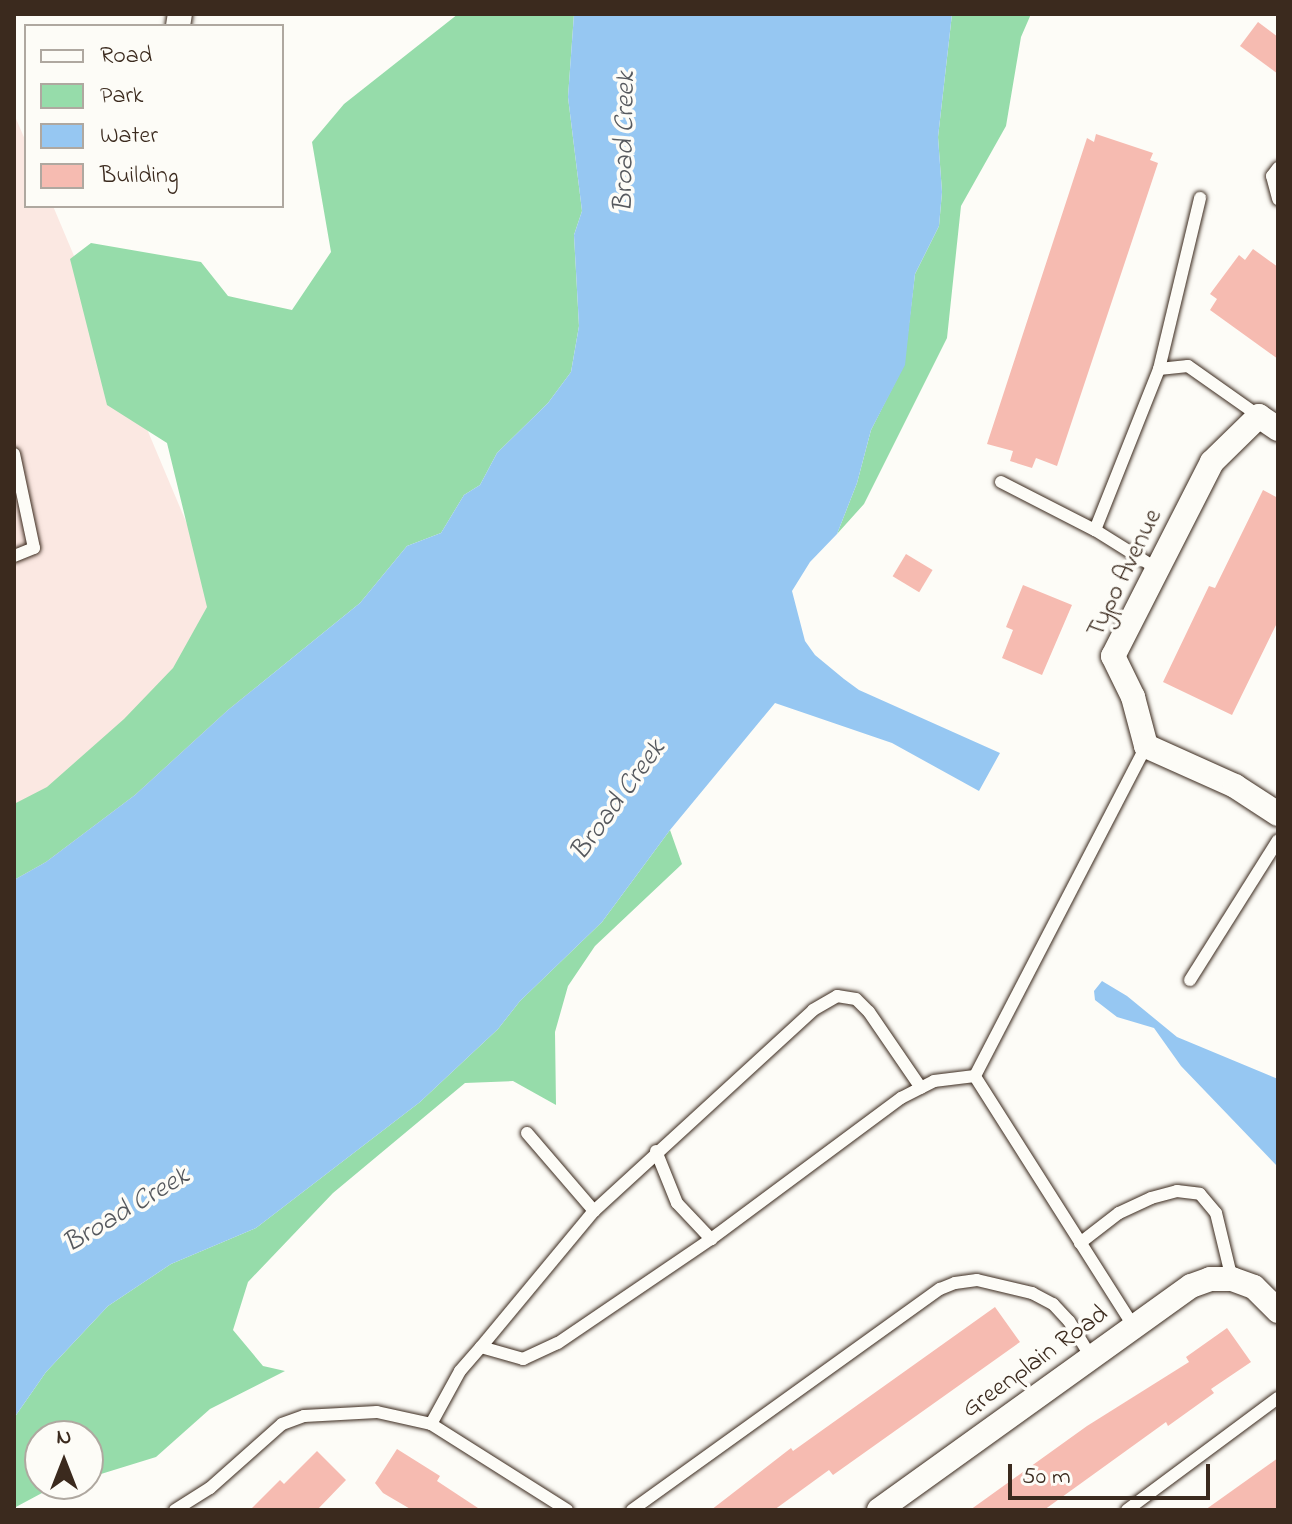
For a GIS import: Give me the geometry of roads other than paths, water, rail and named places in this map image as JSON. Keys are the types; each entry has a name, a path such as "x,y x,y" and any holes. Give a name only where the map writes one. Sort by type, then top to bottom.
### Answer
{"street":[{"name":"Typo Avenue","path":"1146,746 1133,697 1113,656 1212,462 1269,422"},
{"path":"1146,746 1235,786 1278,814"},
{"name":"Greenplain Road","path":"889,1507 1191,1286 1210,1279 1232,1279"},
{"path":"1232,1279 1254,1287 1278,1311"}],"lane":[{"path":"1278,168 1272,176 1278,199"},
{"path":"1095,530 1159,369 1200,198"},
{"path":"1159,369 1188,366 1269,422"},
{"path":"14,454 34,548 14,556"},
{"path":"1001,482 1095,530 1159,570"},
{"path":"975,1076 1146,746"},
{"path":"1190,980 1278,840"},
{"path":"431,1424 460,1371 594,1211 813,1010 837,996 856,999 869,1012 921,1088"},
{"path":"481,1347 523,1359 558,1343 711,1239 901,1098 934,1081 975,1076"},
{"path":"975,1076 1134,1327"},
{"path":"527,1133 594,1211"},
{"path":"656,1151 677,1203 711,1239"},
{"path":"1080,1243 1119,1213 1151,1198 1177,1191 1200,1194 1216,1213 1232,1279"},
{"path":"632,1510 940,1289 955,1283 977,1280 1032,1293 1053,1304 1069,1321 1091,1357"},
{"path":"1127,1510 1278,1398"},
{"path":"175,1510 210,1488 267,1434 304,1416 377,1412 431,1424 567,1510"}],"water":[{"name":"Broad Creek","path":"574,14 952,14 938,137 942,192 939,226 915,274 905,365 871,430 857,483 837,534 810,562 792,591 805,641 815,655 844,679 859,690 1000,753 979,791 892,743 775,703 670,830 602,922 520,1001 498,1029 420,1102 256,1228 171,1264 108,1306 46,1372 14,1418 14,880 46,862 135,795 228,710 360,603 407,546 441,533 464,495 480,485 497,453 548,403 571,372 579,326 574,235 582,211 568,97"},
{"path":"1102,981 1127,996 1177,1037 1278,1079 1278,1167 1181,1066 1154,1028 1117,1017 1095,1000 1094,991"}]}
